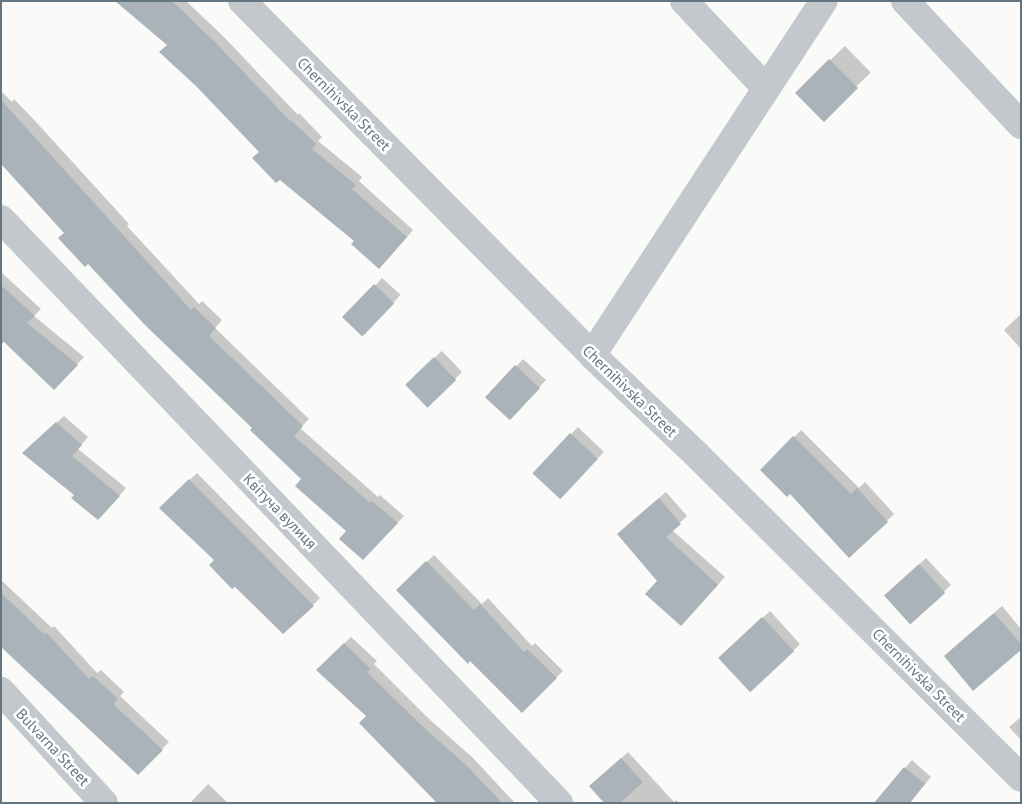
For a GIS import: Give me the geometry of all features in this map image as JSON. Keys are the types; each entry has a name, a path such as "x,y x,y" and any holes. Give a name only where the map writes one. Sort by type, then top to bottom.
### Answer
{"street":[{"name":"Chernihivska Street","path":"242,1 592,355 702,460 1021,778"},
{"path":"684,1 766,88"},
{"path":"592,355 824,1"},
{"path":"905,1 1021,125"},
{"name":"Квітуча вулиця","path":"1,219 559,803"},
{"name":"Bulvarna Street","path":"1,691 104,803"}],"building":[{"path":"115,1 172,1 216,43 290,121 316,144 312,149 356,185 352,189 407,237 379,269 351,244 354,241 280,180 276,183 252,158 259,152 196,86 159,52 167,45"},
{"path":"829,59 858,88 824,122 795,93"},
{"path":"1,100 191,310 194,307 216,328 209,336 303,426 294,436 370,503 372,501 398,523 363,560 339,539 346,531 295,486 301,479 250,430 252,428 146,326 88,264 85,267 58,238 64,233 1,164"},
{"path":"374,284 394,303 362,337 342,317"},
{"path":"1,285 35,316 27,323 78,365 54,390 4,342 1,344"},
{"path":"434,357 456,380 427,408 405,385"},
{"path":"515,365 540,388 510,420 485,397"},
{"path":"56,422 82,445 72,456 120,496 98,520 71,498 74,495 22,453"},
{"path":"570,433 598,459 560,499 532,473"},
{"path":"793,436 851,494 857,488 888,522 849,558 790,494 787,497 760,470"},
{"path":"189,479 314,606 283,634 235,587 232,589 209,565 214,560 159,508"},
{"path":"659,498 681,524 666,537 718,585 681,626 645,594 657,581 617,534"},
{"path":"426,561 474,610 480,604 524,652 527,649 557,678 522,713 470,661 468,664 396,590"},
{"path":"919,564 945,593 910,624 884,595"},
{"path":"1,593 44,634 46,632 89,679 93,676 118,699 113,704 163,750 138,775 1,647"},
{"path":"994,613 1021,644 1021,650 973,691 944,656"},
{"path":"762,617 794,651 750,692 718,658"},
{"path":"344,643 371,669 367,672 421,725 466,765 502,803 437,803 359,723 366,716 316,670"},
{"path":"621,758 643,782 620,803 604,803 589,786"},
{"path":"904,767 925,784 910,803 874,803"}]}
